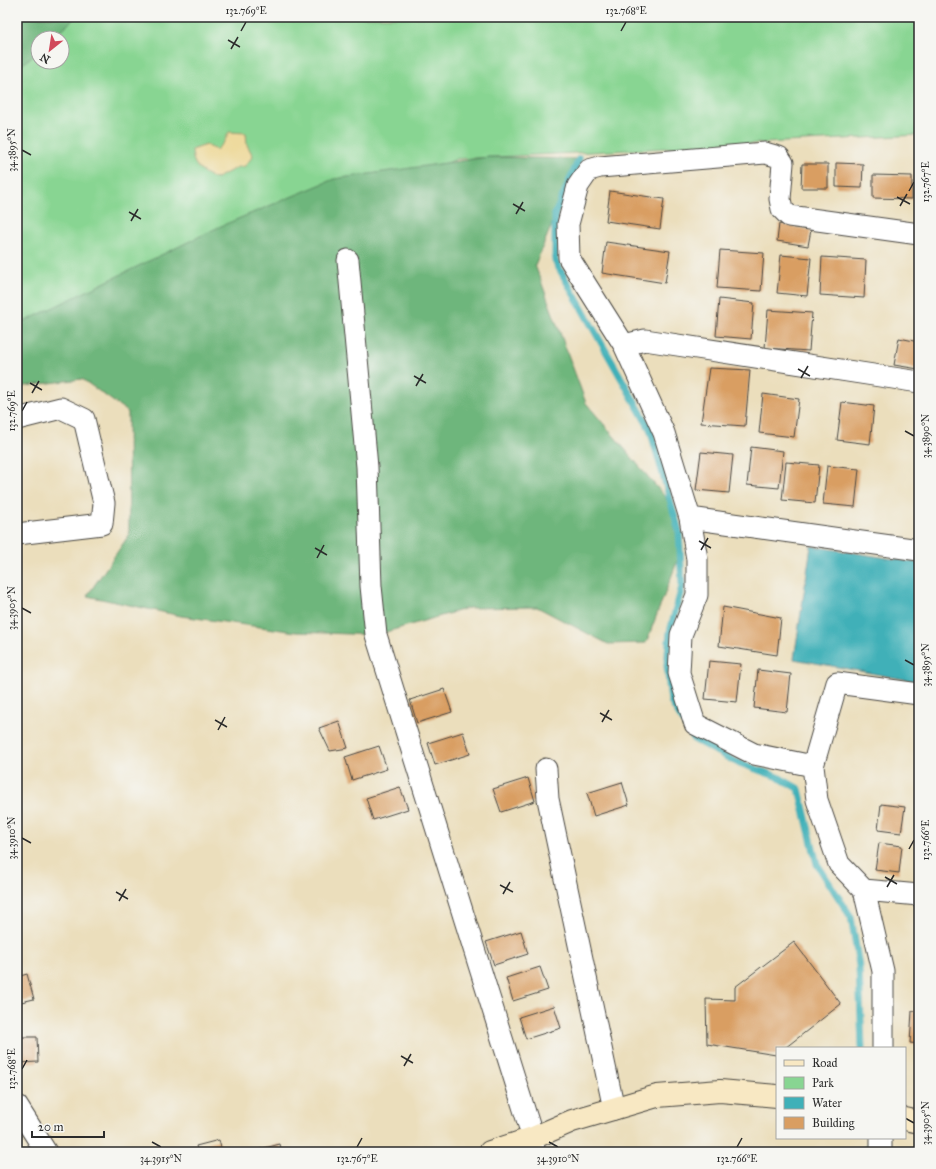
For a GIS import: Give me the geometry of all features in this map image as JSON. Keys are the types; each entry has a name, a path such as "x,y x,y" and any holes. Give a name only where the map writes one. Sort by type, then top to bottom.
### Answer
{"street":[{"path":"813,766 754,754 695,724 679,673 681,635 697,595 697,559 690,518 664,433 624,345 569,258 568,224 578,186 589,170 600,167 765,153 779,157 782,163 780,199 782,209 789,216 919,234"},
{"path":"348,260 367,467 371,586 376,635 533,1145"},
{"path":"624,345 645,340 919,382"},
{"path":"17,419 61,408 84,419 104,503 102,524 17,534"},
{"path":"690,518 919,550"},
{"path":"883,1047 883,971 864,890 839,864 817,800 813,766 837,683 919,694"},
{"path":"546,769 548,799 614,1108"},
{"path":"864,890 919,895"},
{"path":"490,1152 533,1145 572,1121 657,1096 720,1091 776,1096"},
{"path":"17,1106 46,1152"},
{"path":"906,1119 919,1122"},
{"path":"881,1152 882,1139"}],"green space":[{"path":"17,17 919,17 919,135 457,159 17,334"},
{"path":"17,17 76,17 61,30 30,30 30,58 17,69"},
{"path":"488,157 579,159 535,265 586,403 671,504 680,554 646,643 608,644 537,607 468,608 376,635 296,632 181,616 87,596 129,535 128,412 82,379 17,387 17,325 221,226 334,179"}],"sand":[{"path":"229,132 246,133 247,145 253,156 245,166 238,167 215,179 202,171 196,165 192,150 206,145 216,150 224,142"}],"water":[{"path":"811,546 919,563 919,682 794,659"}],"building":[{"path":"836,163 863,164 862,188 836,187"},
{"path":"802,164 828,164 828,188 801,188"},
{"path":"873,175 912,176 912,199 873,198"},
{"path":"610,191 664,199 660,229 606,221"},
{"path":"779,224 811,230 808,246 777,241"},
{"path":"606,242 670,251 665,283 602,273"},
{"path":"720,250 764,253 761,291 717,288"},
{"path":"781,255 811,258 807,296 777,293"},
{"path":"822,257 866,260 864,298 820,295"},
{"path":"719,299 754,303 751,339 716,336"},
{"path":"768,310 812,313 809,351 765,348"},
{"path":"899,338 919,342 919,369 894,365"},
{"path":"709,368 750,370 745,426 701,423"},
{"path":"763,394 799,399 794,437 759,433"},
{"path":"842,402 874,406 870,444 837,440"},
{"path":"751,447 783,451 779,488 747,485"},
{"path":"701,452 733,455 729,493 696,490"},
{"path":"786,462 819,465 815,503 782,500"},
{"path":"827,466 859,469 855,507 823,504"},
{"path":"723,607 781,618 777,655 719,646"},
{"path":"709,661 741,664 737,702 705,699"},
{"path":"758,670 791,674 787,712 754,708"},
{"path":"444,689 452,712 417,723 410,700"},
{"path":"339,721 348,748 330,751 319,728"},
{"path":"463,732 470,754 435,765 428,743"},
{"path":"379,746 387,769 352,780 345,757"},
{"path":"528,778 535,801 501,812 493,789"},
{"path":"622,782 629,805 594,816 587,793"},
{"path":"400,787 408,809 373,820 366,798"},
{"path":"881,804 905,807 901,833 878,830"},
{"path":"918,834 919,850 916,850"},
{"path":"879,843 902,846 899,873 875,870"},
{"path":"521,931 528,954 494,965 486,942"},
{"path":"794,942 841,1004 786,1047 776,1047 776,1055 707,1044 706,999 735,1000 735,987"},
{"path":"540,967 548,990 513,1001 506,978"},
{"path":"27,974 34,999 17,1003 17,977"},
{"path":"554,1006 561,1028 526,1039 519,1017"},
{"path":"912,1011 919,1012 919,1044 910,1043"},
{"path":"17,1037 37,1037 38,1062 17,1063"},
{"path":"219,1140 222,1152 198,1152 196,1146"},
{"path":"280,1144 282,1152 258,1152 257,1150"}],"waterway":[{"path":"579,159 555,214 555,261 650,429 679,531 682,586 670,632 667,665 671,702 695,740 734,761 778,777 799,789 817,864 851,917 859,966 862,1047"}]}
